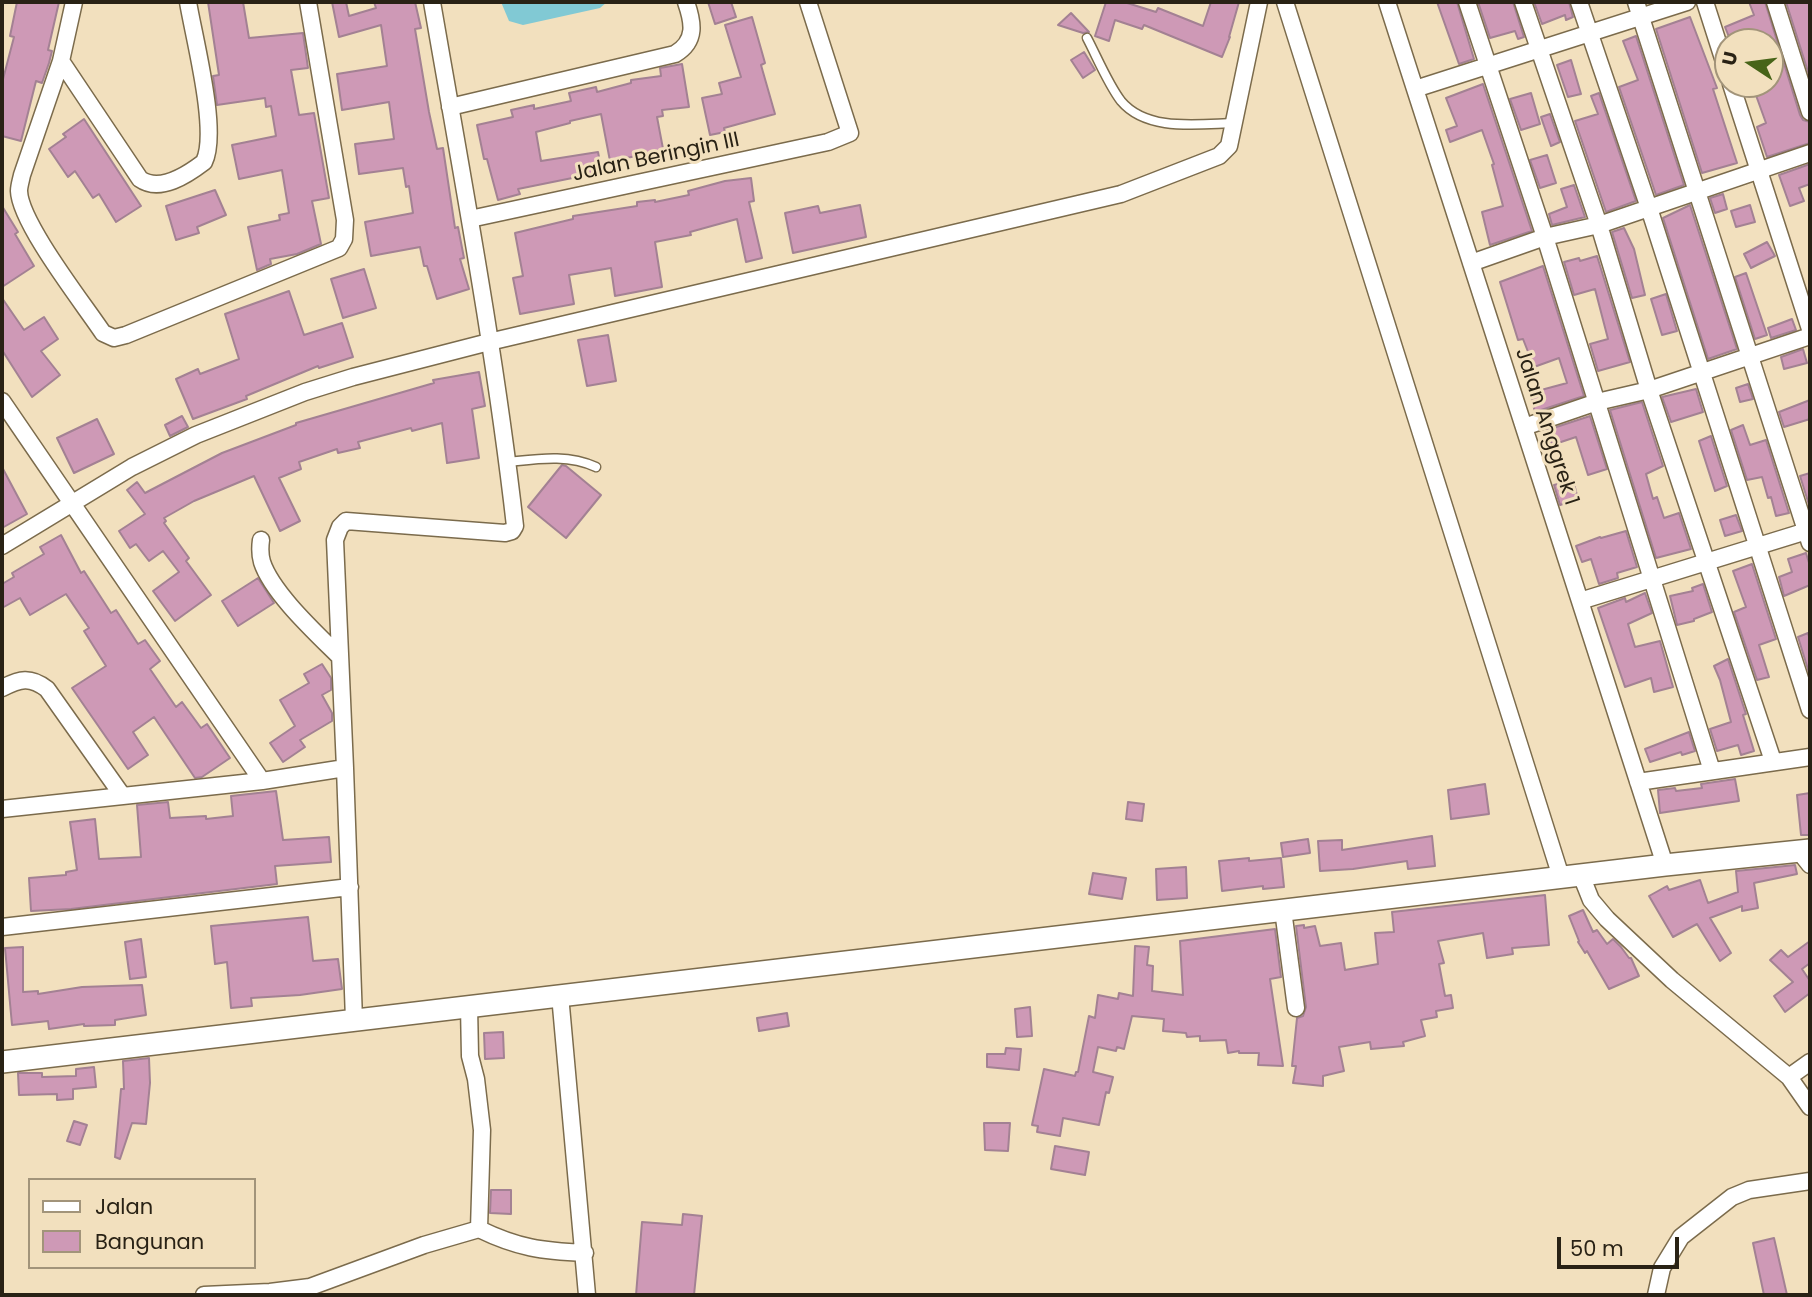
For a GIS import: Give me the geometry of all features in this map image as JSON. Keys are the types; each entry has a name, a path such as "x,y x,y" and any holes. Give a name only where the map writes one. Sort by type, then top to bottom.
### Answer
{"street":[{"path":"74,2 61,61 22,175 19,192 22,206 39,239 103,332 114,338 339,248 344,239 345,220 308,2"},
{"path":"61,61 140,179 158,185 182,176 204,162 210,139 188,2"},
{"path":"354,1020 335,540 340,527 346,521 505,533 512,531 515,526 508,462 470,219 432,2"},
{"path":"450,107 675,54 689,41 692,30 686,2"},
{"name":"Jalan Beringin III","path":"470,219 828,142 850,133 808,2"},
{"path":"2,546 132,467 196,435 256,410 352,377 489,342 1121,194 1219,156 1228,146 1234,123 1259,2"},
{"path":"1285,2 1571,876 1607,919 1672,980 1789,1077 1810,1107"},
{"name":"Jalan Anggrek 1","path":"1387,2 1665,865"},
{"path":"1467,2 1545,237 1712,771"},
{"path":"1522,2 1599,225 1648,390 1773,761"},
{"path":"1579,2 1649,208 1810,710"},
{"path":"1415,89 1590,33 1638,9 1687,2"},
{"path":"1705,2 1714,30"},
{"path":"1775,2 1810,112"},
{"path":"1580,601 1707,560 1809,534 1638,9"},
{"path":"1735,98 1810,329"},
{"path":"1471,263 1545,237 1599,225 1810,153"},
{"path":"1524,428 1597,402 1648,390 1810,336"},
{"path":"2,401 262,781"},
{"path":"261,540 262,564 275,585 304,621 340,657"},
{"path":"2,688 15,681 30,679 47,689 122,795"},
{"path":"1638,782 1810,757"},
{"path":"2,809 262,781 345,768"},
{"path":"2,1062 1665,865 1806,855"},
{"path":"2,928 350,887"},
{"path":"1283,910 1296,1009"},
{"path":"560,995 587,1295"},
{"path":"468,1006 470,1056 476,1079 482,1130 480,1229"},
{"path":"1789,1077 1808,1063"},
{"path":"1656,1295 1662,1268 1681,1237 1732,1197 1749,1190 1810,1181"},
{"path":"204,1295 310,1287 355,1269 480,1229 526,1248 585,1253"}],"lane":[{"path":"1087,38 1121,102 1145,118 1175,124 1234,123"},
{"path":"508,462 560,458 585,462 596,467"}],"water":[{"path":"501,2 607,2 600,8 523,25 509,21"}],"building":[{"path":"17,2 59,2 48,50 52,51 49,63 42,83 36,81 21,141 2,136 2,83 14,37 10,36"},
{"path":"208,2 243,2 249,38 303,33 308,68 291,70 299,115 314,113 329,198 312,201 321,244 297,254 270,259 271,264 257,270 248,227 280,220 279,215 289,213 282,170 239,179 232,145 276,136 271,106 266,107 265,98 217,105 213,76 219,75"},
{"path":"332,2 346,2 349,16 376,8 374,2 415,2 421,28 415,29 429,112 437,149 443,148 455,228 458,227 464,258 460,259 469,289 437,299 427,266 424,266 420,247 371,256 365,222 413,213 409,186 406,187 403,168 359,174 355,144 394,139 389,102 342,110 337,74 387,66 381,25 339,37"},
{"path":"708,2 731,2 736,17 715,24"},
{"path":"1106,2 1124,2 1156,12 1158,8 1203,26 1211,2 1239,2 1222,57 1144,25 1142,29 1115,20 1109,41 1095,36"},
{"path":"1437,2 1457,2 1474,59 1459,64"},
{"path":"1478,2 1513,2 1524,37 1518,39 1515,31 1490,38"},
{"path":"1534,2 1569,2 1573,17 1566,20 1565,15 1542,24"},
{"path":"1749,2 1765,2 1773,28 1725,28 1725,27 1754,15"},
{"path":"1786,2 1810,2 1810,78"},
{"path":"1071,13 1089,32 1083,33 1058,25"},
{"path":"752,17 765,63 761,65 775,114 724,128 725,132 710,135 702,98 722,94 719,83 741,77 725,25"},
{"path":"1690,17 1714,80 1714,98 1737,163 1702,173 1656,29"},
{"path":"1636,36 1684,185 1656,195 1619,87 1638,80 1623,41"},
{"path":"1084,52 1095,70 1083,78 1071,60"},
{"path":"1571,60 1581,94 1568,97 1557,65"},
{"path":"1784,63 1800,115 1803,120 1810,122 1810,143 1767,157 1757,127 1766,123 1757,98 1784,98"},
{"path":"682,64 689,107 662,110 663,116 657,117 664,154 610,161 601,114 570,121 536,132 541,161 598,152 602,172 518,189 520,194 498,200 487,159 484,159 477,125 513,117 511,110 534,105 534,109 571,101 569,93 596,87 597,92 631,83 631,80 661,76 660,68"},
{"path":"1483,84 1532,231 1490,245 1482,212 1503,206 1492,165 1494,164 1482,130 1450,142 1446,130 1457,126 1446,98"},
{"path":"1531,93 1540,124 1521,130 1510,99"},
{"path":"1599,93 1636,201 1606,212 1575,121 1598,114 1591,96"},
{"path":"1550,114 1560,142 1551,146 1541,117"},
{"path":"84,119 141,206 116,222 99,194 93,198 75,171 68,177 49,149 66,137 63,134"},
{"path":"1547,155 1556,183 1540,188 1530,160"},
{"path":"1810,164 1810,184 1799,188 1804,201 1790,206 1779,175"},
{"path":"751,178 754,201 749,202 762,258 746,262 737,219 690,232 691,235 655,242 662,287 615,296 611,268 569,275 574,304 520,314 513,278 523,276 515,233 573,219 573,216 637,206 637,202 655,202 689,195 688,191 725,181"},
{"path":"1574,185 1585,217 1552,225 1549,214 1567,207 1561,189"},
{"path":"215,190 226,215 197,227 199,233 176,240 166,206"},
{"path":"1723,194 1727,209 1715,213 1710,198"},
{"path":"860,205 866,237 793,253 785,213 818,206 820,213"},
{"path":"1690,205 1737,349 1708,359 1663,218"},
{"path":"1750,205 1755,222 1736,227 1731,211"},
{"path":"2,206 34,266 2,287"},
{"path":"1624,228 1634,249 1645,295 1632,298 1612,232"},
{"path":"1767,242 1775,256 1751,268 1744,254"},
{"path":"1597,256 1630,362 1598,371 1590,344 1608,339 1595,289 1574,295 1564,262"},
{"path":"1543,266 1584,396 1535,412 1530,393 1567,383 1559,358 1534,367 1523,339 1518,340 1500,282"},
{"path":"364,269 376,308 343,318 331,279"},
{"path":"1746,273 1767,335 1755,339 1735,277"},
{"path":"289,291 304,335 342,323 353,357 319,368 318,366 246,396 247,399 193,419 176,379 198,369 200,374 239,359 225,314"},
{"path":"1666,294 1677,331 1662,335 1651,299"},
{"path":"2,298 24,330 44,317 58,339 41,351 60,375 32,397 2,350"},
{"path":"1792,319 1796,330 1771,338 1768,328"},
{"path":"608,335 616,381 587,386 578,340"},
{"path":"1803,349 1807,363 1784,369 1781,357"},
{"path":"479,372 485,406 472,409 479,458 447,463 442,423 412,431 411,428 358,442 360,448 338,453 337,449 299,462 301,469 279,478 300,521 280,531 254,476 194,501 164,518 164,523 189,558 186,561 211,595 175,621 153,591 179,572 163,551 149,561 136,544 130,548 119,531 145,514 127,490 137,482 145,493 222,453 296,423 434,383 433,380"},
{"path":"1748,384 1753,399 1740,402 1736,388"},
{"path":"1696,389 1703,412 1671,422 1662,397"},
{"path":"1810,400 1810,419 1784,427 1779,412"},
{"path":"1642,402 1663,466 1646,474 1653,499 1657,497 1664,518 1679,513 1691,549 1656,558 1610,410"},
{"path":"182,416 188,427 170,436 165,425"},
{"path":"1590,416 1607,469 1588,475 1576,437 1552,445 1547,430"},
{"path":"97,419 114,454 74,473 57,438"},
{"path":"1743,425 1750,445 1766,440 1789,513 1776,516 1762,477 1747,480 1731,430"},
{"path":"1711,436 1727,486 1715,491 1699,441"},
{"path":"562,465 601,495 566,538 528,507"},
{"path":"2,467 27,514 2,528"},
{"path":"1810,473 1810,508 1800,476"},
{"path":"1573,480 1578,499 1560,505 1554,485"},
{"path":"1736,515 1742,531 1725,536 1720,520"},
{"path":"1626,531 1637,567 1617,573 1618,578 1599,584 1591,559 1582,562 1576,546"},
{"path":"61,535 81,573 84,571 111,613 116,610 138,644 145,640 160,661 150,669 176,707 182,702 201,728 207,724 230,758 202,777 195,778 154,717 133,732 148,755 128,769 72,688 106,666 84,631 89,628 66,594 30,615 20,598 2,608 2,584 14,577 12,573 44,554 40,547"},
{"path":"1806,553 1810,566 1810,585 1784,596 1779,577 1792,572 1788,559"},
{"path":"1752,564 1776,639 1759,645 1769,677 1757,680 1734,612 1746,607 1733,571"},
{"path":"258,578 274,603 238,626 222,601"},
{"path":"1703,584 1712,612 1694,621 1677,625 1670,596 1693,591 1692,588"},
{"path":"1645,593 1652,613 1628,624 1635,647 1660,641 1673,687 1654,692 1651,678 1625,687 1598,608 1625,598 1626,602"},
{"path":"1808,633 1810,640 1810,676 1798,637"},
{"path":"1728,659 1746,714 1743,715 1754,751 1741,755 1738,745 1717,751 1710,729 1731,722 1714,666"},
{"path":"322,664 331,678 331,690 322,695 332,713 332,721 300,740 305,747 283,762 270,743 295,726 280,700 309,683 304,674"},
{"path":"1689,732 1695,751 1682,755 1681,752 1650,762 1645,749"},
{"path":"1735,779 1739,801 1660,813 1658,790 1702,788 1701,784"},
{"path":"1485,784 1489,814 1451,819 1448,790"},
{"path":"276,791 283,840 329,837 331,862 275,866 277,884 71,909 31,911 29,878 66,875 66,872 77,870 70,822 95,819 99,859 141,857 137,805 168,802 170,818 206,816 206,819 233,816 231,796"},
{"path":"1810,793 1810,835 1801,835 1797,795"},
{"path":"1128,802 1144,804 1142,821 1126,819"},
{"path":"1432,836 1435,866 1408,869 1407,861 1320,871 1318,841 1342,840 1342,850"},
{"path":"1308,839 1310,853 1283,857 1281,843"},
{"path":"1249,858 1249,861 1281,858 1284,887 1263,889 1263,886 1222,891 1219,861"},
{"path":"1795,865 1797,874 1754,883 1758,908 1742,911 1742,906 1710,918 1731,953 1720,961 1697,924 1673,937 1649,896 1667,886 1669,890 1700,880 1708,903 1738,892 1736,871"},
{"path":"1186,867 1187,898 1157,900 1156,869"},
{"path":"1093,873 1126,878 1122,899 1089,894"},
{"path":"1545,895 1549,945 1512,948 1513,954 1487,958 1483,933 1438,941 1444,963 1439,964 1445,996 1451,995 1453,1008 1436,1011 1437,1017 1421,1020 1425,1036 1403,1042 1404,1046 1371,1049 1370,1042 1339,1047 1344,1071 1323,1076 1323,1086 1293,1083 1297,1018 1303,1016 1306,1007 1296,926 1315,926 1320,946 1341,943 1345,970 1378,964 1375,933 1394,932 1392,912"},
{"path":"1583,910 1593,932 1597,930 1607,944 1613,939 1631,958 1639,976 1609,989 1587,951 1585,953 1578,942 1569,916"},
{"path":"308,917 313,961 338,959 342,989 251,998 252,1006 231,1008 227,962 215,964 211,926"},
{"path":"1275,929 1281,977 1270,979 1283,1066 1258,1065 1259,1053 1228,1053 1226,1040 1200,1041 1200,1036 1187,1037 1186,1033 1163,1031 1164,1019 1132,1016 1124,1049 1117,1047 1116,1051 1098,1047 1093,1072 1113,1077 1109,1093 1106,1092 1099,1125 1063,1118 1060,1136 1037,1132 1038,1126 1032,1125 1044,1069 1075,1076 1078,1072 1089,1016 1095,1018 1098,995 1118,999 1119,993 1133,996 1135,946 1149,947 1147,965 1153,966 1152,991 1183,995 1180,941"},
{"path":"141,939 146,977 130,979 125,942"},
{"path":"1810,941 1810,963 1802,969 1810,981 1810,993 1785,1012 1774,996 1793,982 1770,960 1781,950 1788,957"},
{"path":"23,947 23,992 38,991 38,994 82,987 142,985 146,1015 115,1020 115,1025 84,1024 49,1029 48,1021 12,1025 5,948"},
{"path":"1030,1007 1032,1036 1017,1037 1015,1009"},
{"path":"787,1013 789,1026 759,1031 757,1018"},
{"path":"503,1032 504,1058 485,1059 484,1033"},
{"path":"1006,1048 1021,1049 1019,1070 987,1067 987,1054 1005,1054"},
{"path":"149,1058 150,1083 146,1124 132,1123 120,1159 115,1157 121,1089 124,1089 123,1061"},
{"path":"94,1067 96,1087 73,1089 73,1099 57,1100 57,1094 19,1095 18,1073 42,1073 42,1077 76,1076 76,1069"},
{"path":"74,1121 87,1125 80,1145 67,1141"},
{"path":"984,1123 1010,1123 1008,1151 985,1150"},
{"path":"1055,1146 1089,1152 1085,1175 1051,1169"},
{"path":"491,1190 511,1190 511,1214 490,1213"},
{"path":"683,1214 702,1216 694,1295 636,1295 642,1222 682,1225"},
{"path":"1774,1238 1787,1295 1764,1295 1753,1243"}]}
